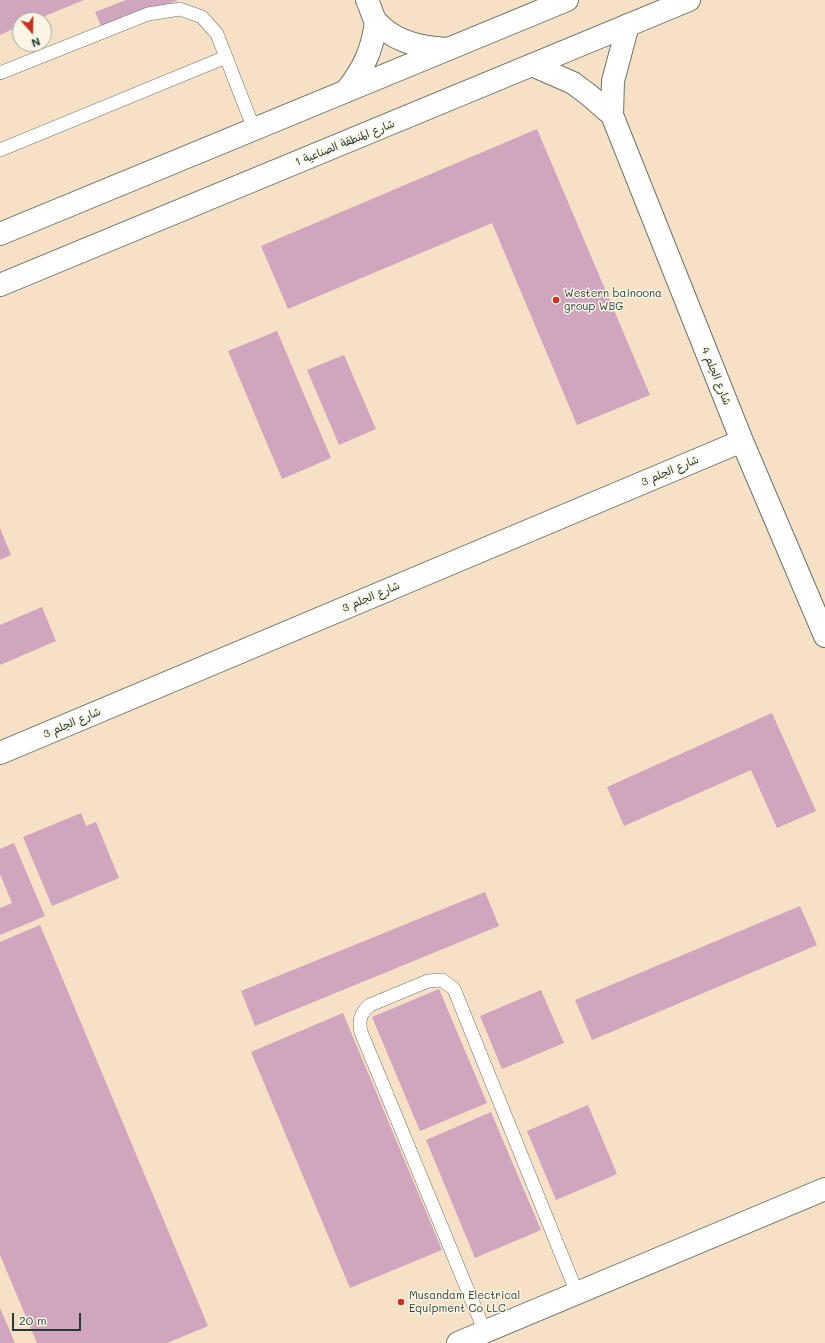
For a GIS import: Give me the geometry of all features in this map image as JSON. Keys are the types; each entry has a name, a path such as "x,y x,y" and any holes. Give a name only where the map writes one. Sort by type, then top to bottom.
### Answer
{"street":[{"path":"367,0 376,21 388,32 401,40 416,46 448,50"},
{"path":"0,234 567,0"},
{"name":"شارع المنطقة الصناعية 1","path":"0,285 689,0"},
{"path":"346,91 364,66 374,37 376,21"},
{"name":"شارع الحِلم 4","path":"628,25 613,81 612,114 742,441 825,636"},
{"name":"شارع الحِلم 4","path":"532,65 573,83 589,94 612,114"},
{"name":"شارع الحِلم 3","path":"0,753 742,441"},
{"path":"458,1343 825,1189"}],"lane":[{"path":"0,73 148,14 180,9 202,17 217,34 254,129"},
{"path":"0,150 226,57"},
{"path":"484,1332 361,1032 359,1024 360,1016 370,1005 428,981 442,980 454,989 577,1293"}],"building":[{"path":"0,0 84,0 52,13 12,12 12,30 0,35"},
{"path":"126,0 178,0 103,30 95,12"},
{"path":"537,129 650,395 577,425 492,223 288,309 261,246"},
{"path":"277,331 331,458 282,479 228,351"},
{"path":"344,355 376,429 339,445 307,370"},
{"path":"0,528 11,555 0,560"},
{"path":"42,607 56,641 0,665 0,625"},
{"path":"772,713 816,811 777,828 751,770 624,826 607,787"},
{"path":"81,813 86,826 96,822 119,878 52,906 23,837"},
{"path":"14,843 45,916 0,935 0,908 12,903 0,874 0,849"},
{"path":"485,892 499,926 255,1026 241,991"},
{"path":"800,906 817,945 592,1040 575,1000"},
{"path":"40,925 208,1326 167,1343 37,1343 0,1255 0,942"},
{"path":"439,989 487,1103 420,1131 372,1017"},
{"path":"541,990 564,1043 502,1069 480,1016"},
{"path":"343,1013 442,1250 350,1288 251,1052"},
{"path":"588,1105 617,1174 556,1200 527,1131"},
{"path":"491,1112 541,1230 475,1258 426,1140"},
{"path":"0,1308 15,1343 0,1343"}],"place":[{"name":"Western bainoona group WBG","path":"556,300"},
{"name":"Musandam Electrical Equipment Co LLC","path":"401,1302"}]}
